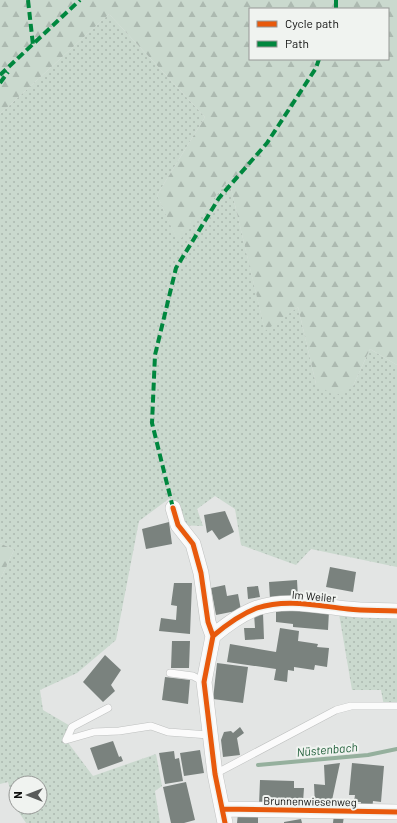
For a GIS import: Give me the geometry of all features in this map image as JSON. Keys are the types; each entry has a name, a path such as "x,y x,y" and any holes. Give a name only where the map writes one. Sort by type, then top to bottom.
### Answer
{"street":[{"path":"173,508 178,525 193,544 201,573 208,622 213,636 204,682 209,735 222,819"},
{"name":"Im Weiler","path":"213,636 231,622 257,608 276,605 295,603 350,610 397,610"},
{"name":"Brunnenwiesenweg","path":"222,819 397,812"}],"lane":[{"path":"170,673 193,676 204,682"},
{"path":"215,774 336,710 351,706 397,706"},
{"path":"108,708 72,727 66,740 94,732 119,731 151,726 168,732 209,735"}],"green space":[{"path":"0,0 397,0 397,365 370,349 353,386 335,396 316,384 298,307 265,331 229,180 178,242 157,195 205,117 109,14 0,114"},
{"path":"109,14 205,117 157,195 178,241 229,180 265,330 298,307 316,384 353,386 370,349 397,365 397,567 311,549 296,565 241,545 235,509 215,496 197,509 203,526 178,525 170,498 139,521 116,640 77,673 40,690 43,710 72,727 66,740 93,776 156,754 162,786 155,791 160,823 26,823 21,815 48,815 48,775 8,775 8,782 0,784 0,580 14,550 0,543 0,114"},
{"path":"0,543 14,550 0,580"},
{"path":"397,611 397,706 384,706 381,690 352,690 339,614"}],"building":[{"path":"225,511 234,532 219,540 212,530 207,533 204,515"},
{"path":"169,522 172,544 146,549 142,529"},
{"path":"330,567 356,572 353,592 326,587"},
{"path":"297,580 298,598 270,599 269,582"},
{"path":"174,583 192,583 190,634 159,631 161,618 176,620 177,606 171,605"},
{"path":"225,585 227,596 238,594 241,610 216,615 211,588"},
{"path":"258,586 260,597 248,599 247,587"},
{"path":"276,608 329,611 328,630 293,627 293,624 276,622"},
{"path":"263,613 264,639 245,640 244,628 255,628 254,614"},
{"path":"280,628 299,631 298,641 318,644 317,647 329,648 327,667 315,665 314,670 294,667 294,671 288,670 287,682 274,680 276,669 227,662 230,644 276,652"},
{"path":"172,641 190,641 189,668 171,668"},
{"path":"105,655 121,670 111,685 115,691 103,702 83,682"},
{"path":"217,663 248,667 243,703 213,699"},
{"path":"165,677 190,680 188,704 162,700"},
{"path":"240,727 244,733 237,738 240,755 223,757 221,740 224,732 231,731 233,733"},
{"path":"113,741 119,757 121,756 123,761 98,770 90,748"},
{"path":"200,750 204,773 184,776 180,753"},
{"path":"174,751 175,759 179,758 183,781 165,784 159,753"},
{"path":"340,763 331,805 315,805 314,784 325,785 324,765"},
{"path":"352,763 384,766 381,802 373,801 372,810 360,809 361,802 354,802 355,795 349,795"},
{"path":"260,780 294,781 294,788 304,788 303,802 294,802 290,806 259,805"},
{"path":"186,782 195,820 184,823 171,823 163,787"},
{"path":"238,813 258,813 258,823 237,823"},
{"path":"334,814 344,816 343,823 333,823"},
{"path":"301,819 302,823 284,823 284,822"}],"waterway":[{"name":"Nüstenbach","path":"258,765 368,755 397,749"}],"marked path":[{"path":"28,0 33,45"},
{"path":"0,75 80,0"},
{"path":"336,0 336,8"},
{"path":"173,508 152,423 155,355 176,268 219,198 267,143 316,68 319,60"},
{"path":"0,83 8,72"}],"cycle path":[{"path":"173,508 178,525 193,544 201,573 208,622 213,636 204,682 215,774 225,823"},
{"path":"213,636 245,613 268,605 291,603 354,610 397,611"},
{"path":"222,809 397,812"}]}
